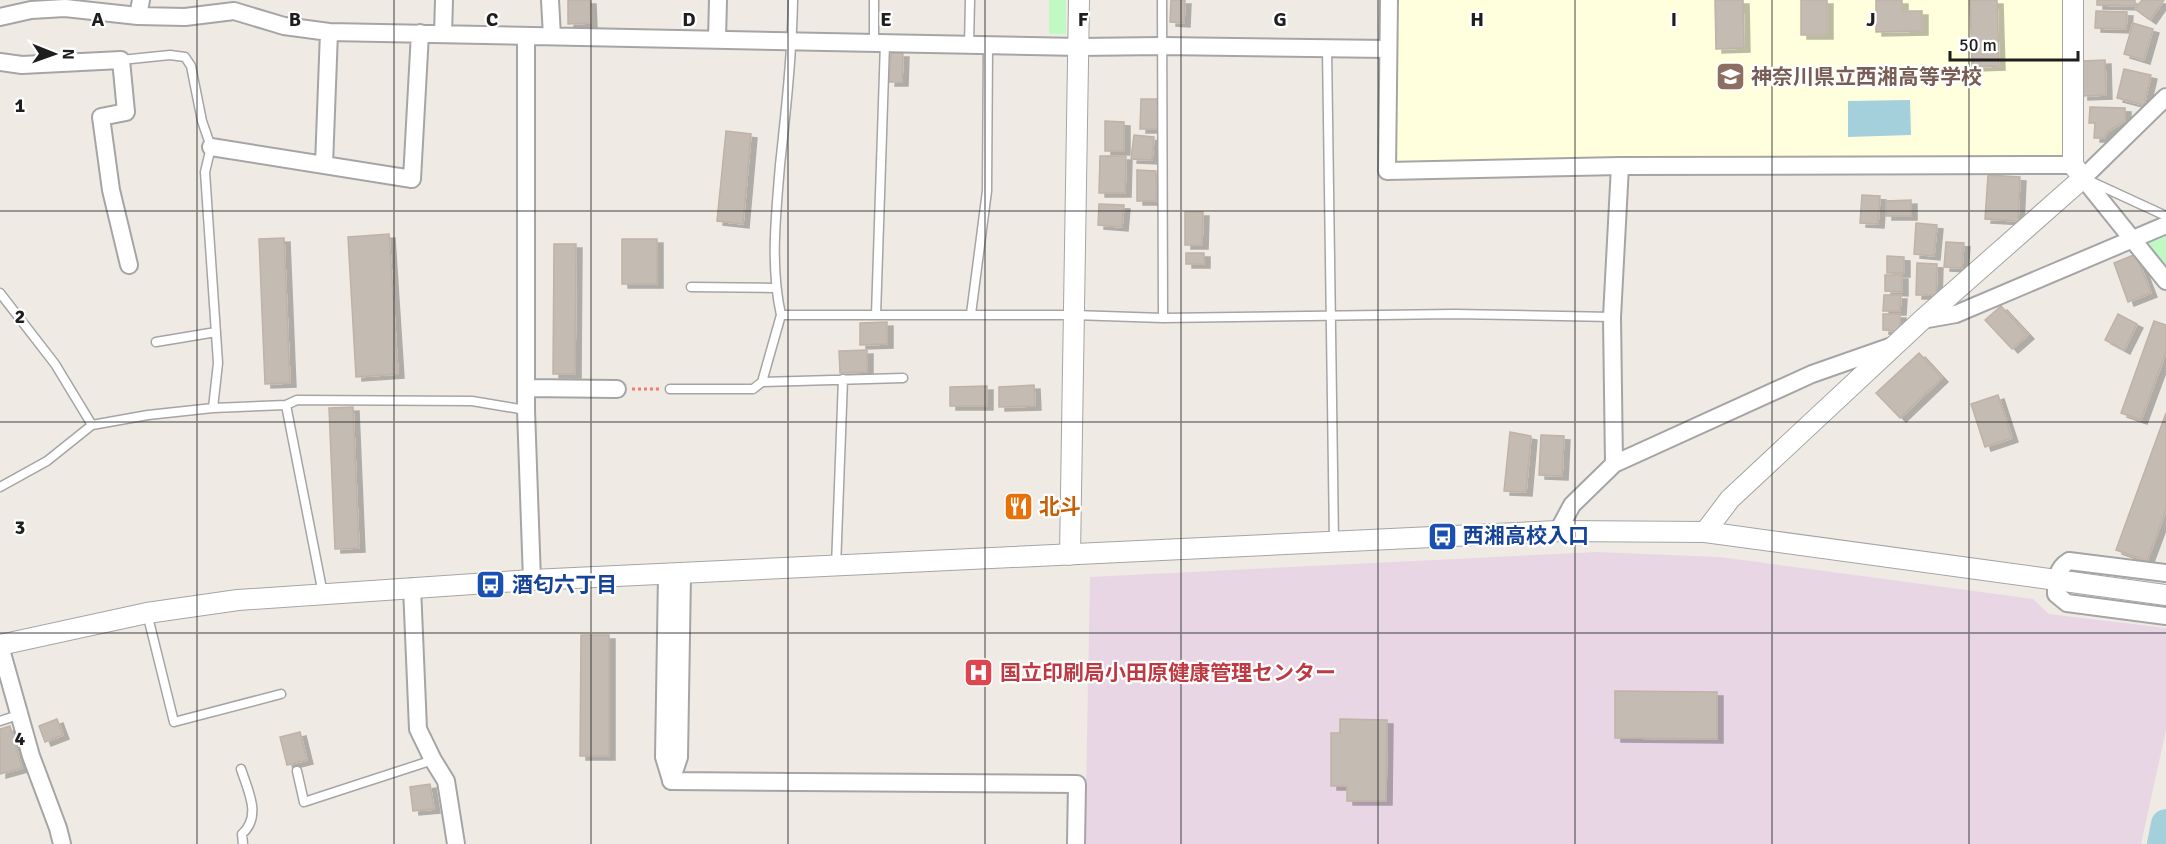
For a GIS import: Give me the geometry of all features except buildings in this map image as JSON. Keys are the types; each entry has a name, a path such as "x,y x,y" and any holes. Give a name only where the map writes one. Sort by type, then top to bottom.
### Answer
{"street":[{"path":"443,34 444,0"},
{"path":"550,0 552,36"},
{"path":"717,40 718,0"},
{"path":"1070,555 1080,0"},
{"path":"1389,0 1387,171 1620,166 2078,172"},
{"path":"2073,0 2078,172 2166,281"},
{"path":"0,17 31,10 139,8 185,17 234,11 285,26 329,32 1079,47 1162,46 1389,50"},
{"path":"324,165 329,32"},
{"path":"212,147 412,179 420,33"},
{"path":"526,36 526,410 532,580"},
{"path":"0,62 22,65 121,60 126,112 101,117 111,190 129,265"},
{"path":"1705,532 1730,499 2078,172 2166,97"},
{"path":"1614,464 1612,317 1620,166"},
{"path":"1922,320 1956,314 2166,225"},
{"path":"1558,531 1572,505 1614,464 1812,374 1896,345"},
{"path":"526,388 617,389"},
{"path":"62,844 18,715 0,645 147,612 238,600 532,580 1558,531 1705,532 2166,595"},
{"path":"2166,573 2069,561 2061,566 2056,580 2056,594 2067,603 2166,616"},
{"path":"674,574 664,757 672,781 1077,784 1076,844"},
{"path":"412,587 418,729 446,781 456,844"}],"lane":[{"path":"762,382 781,315 775,288 774,230 792,41 793,0"},
{"path":"874,0 879,43 876,315"},
{"path":"969,45 970,0"},
{"path":"1162,0 1163,318"},
{"path":"971,314 987,190 988,45"},
{"path":"1327,48 1334,542"},
{"path":"121,60 170,55 185,57 191,66 202,121 212,147 205,172 218,363 213,408"},
{"path":"2078,172 2166,216"},
{"path":"691,287 775,288"},
{"path":"0,294 55,364 92,425"},
{"path":"781,315 971,314 1163,318 1454,314 1612,317"},
{"path":"156,342 216,332"},
{"path":"670,389 753,389 762,382 903,378"},
{"path":"836,567 843,379"},
{"path":"0,487 47,461 92,425 148,415 213,408 286,405 297,400 472,401 526,410"},
{"path":"286,405 323,594"},
{"path":"147,612 174,722 281,694"},
{"path":"0,721 18,715"},
{"path":"297,771 304,802 433,760"},
{"path":"241,769 253,806 250,826 242,834 243,844"}],"path":[{"path":"617,389 670,389"}],"shaded area":[{"name":"神奈川県立西湘高等学校","path":"1395,0 2064,0 2062,154 2059,158 1397,169"},
{"path":"1597,552 1720,557 2033,599 2049,614 2166,628 2166,730 2141,844 1085,844 1090,577"}],"green space":[{"path":"1049,0 1066,0 1066,34 1049,34"},
{"path":"2166,219 2166,274 2133,232"}],"water":[{"path":"1910,100 1911,135 1848,137 1848,101"}],"waterway":[{"path":"2162,844 2166,824"}],"place":[{"name":"神奈川県立西湘高等学校","path":"1730,77"},
{"name":"北斗","path":"1018,507"},
{"name":"西湘高校入口","path":"1442,536"},
{"name":"酒匂六丁目","path":"491,585"},
{"name":"国立印刷局小田原健康管理センター","path":"979,673"}]}
